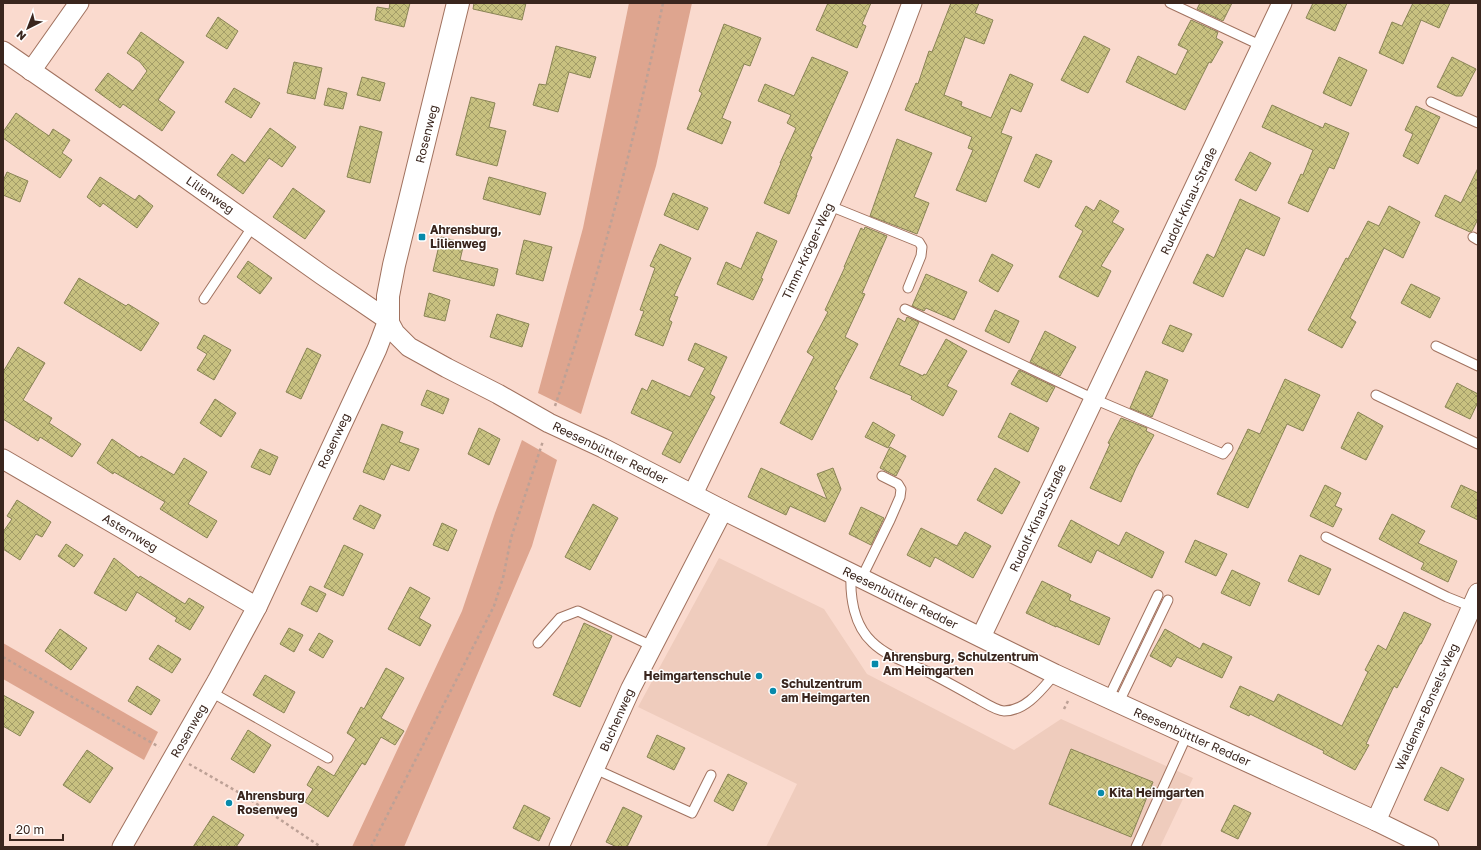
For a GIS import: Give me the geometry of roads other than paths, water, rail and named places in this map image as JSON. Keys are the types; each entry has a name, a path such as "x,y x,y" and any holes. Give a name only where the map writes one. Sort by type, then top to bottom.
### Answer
{"street":[{"path":"31,71 79,3"},
{"name":"Rosenweg","path":"122,847 211,692 257,607 377,349 388,320 388,296 394,265 458,3"},
{"name":"Timm-Kröger-Weg","path":"693,494 830,206 889,65 912,3"},
{"name":"Rudolf-Kinau-Straße","path":"981,638 1282,3"},
{"name":"Lilienweg","path":"3,51 388,320"},
{"name":"Reesenbüttler Redder","path":"388,320 395,333 409,347 498,394 549,424 603,448 856,577 1055,674 1376,821 1429,847"},
{"name":"Asternweg","path":"3,459 257,607"},
{"name":"Buchenweg","path":"559,847 631,688 723,510"},
{"name":"Waldemar-Bonsels-Weg","path":"1376,821 1475,600"}],"lane":[{"path":"1170,3 1262,46"},
{"path":"1431,102 1478,123"},
{"path":"830,206 919,242 922,247 921,256 908,288"},
{"path":"204,299 253,226"},
{"path":"905,309 1094,399 1223,454 1228,448"},
{"path":"1436,346 1478,366"},
{"path":"1376,395 1478,444"},
{"path":"882,476 898,484 901,489 900,497 890,520 850,588 854,612 872,642 889,653 1004,711 1017,708 1033,698 1055,674"},
{"path":"1326,537 1447,597 1475,600"},
{"path":"1113,701 1158,595"},
{"path":"1113,701 1168,600"},
{"path":"538,643 560,618 578,611 652,646"},
{"path":"211,692 328,758"},
{"path":"1136,847 1187,735"},
{"path":"595,769 692,813 711,775"}],"place":[{"name":"Ahrensburg, Lilienweg","path":"422,237"},
{"name":"Ahrensburg, Schulzentrum Am Heimgarten","path":"875,664"},
{"name":"Heimgartenschule","path":"759,676"},
{"name":"Schulzentrum am Heimgarten","path":"773,691"},
{"name":"Kita Heimgarten","path":"1101,793"},
{"name":"Ahrensburg Rosenweg","path":"229,803"}]}
